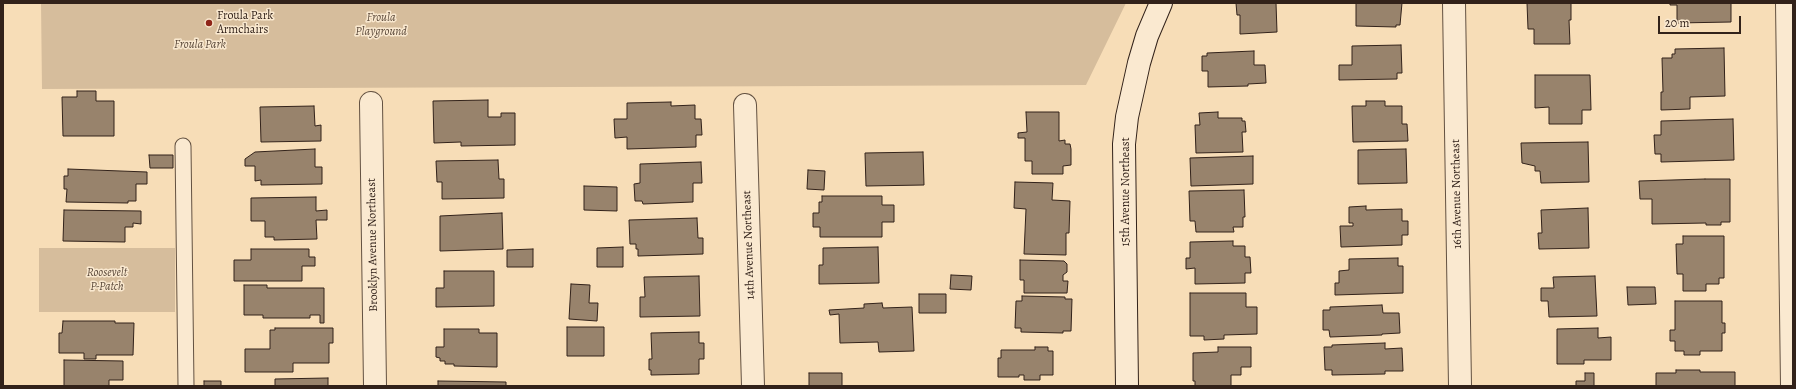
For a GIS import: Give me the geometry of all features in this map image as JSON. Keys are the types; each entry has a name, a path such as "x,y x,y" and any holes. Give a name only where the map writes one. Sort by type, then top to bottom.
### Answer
{"street":[{"name":"15th Avenue Northeast","path":"1128,386 1124,144 1129,110 1139,63 1161,3"},
{"name":"16th Avenue Northeast","path":"1454,3 1460,386"},
{"path":"1787,3 1792,386"},
{"name":"Brooklyn Avenue Northeast","path":"371,103 375,386"},
{"name":"14th Avenue Northeast","path":"745,105 753,386"}],"lane":[{"path":"183,146 186,386"}],"green space":[{"name":"Froula Park","path":"41,3 1126,3 1086,85 42,89"},
{"name":"Roosevelt P-Patch","path":"39,248 175,248 175,312 39,312"}],"building":[{"path":"1236,3 1276,3 1277,32 1240,34 1240,15 1237,15"},
{"path":"1356,3 1402,3 1400,25 1396,25 1396,27 1356,26"},
{"path":"1527,3 1571,3 1571,20 1569,20 1570,44 1534,44 1534,29 1528,29"},
{"path":"1670,3 1731,3 1731,22 1677,23 1677,5 1670,5"},
{"path":"1401,45 1402,73 1397,73 1397,79 1339,80 1339,65 1352,65 1352,46"},
{"path":"1724,48 1725,96 1690,97 1690,109 1661,110 1661,92 1663,92 1662,58 1672,58 1672,54 1675,54 1675,49"},
{"path":"1254,51 1254,65 1265,65 1266,83 1248,84 1248,86 1208,87 1208,71 1202,71 1202,56 1207,56 1207,53"},
{"path":"1535,75 1590,75 1591,110 1582,110 1582,124 1549,124 1549,107 1535,108"},
{"path":"77,91 96,91 96,101 114,101 114,136 63,136 62,97 77,97"},
{"path":"488,100 488,117 501,117 501,113 515,113 515,145 461,146 461,142 434,143 433,101"},
{"path":"1366,101 1385,101 1385,106 1402,106 1402,124 1407,124 1408,141 1353,142 1352,106 1366,106"},
{"path":"671,102 671,106 695,105 695,119 701,119 702,135 696,135 696,147 627,149 627,137 615,138 614,119 627,119 627,103"},
{"path":"314,106 315,126 321,125 321,141 261,142 260,107"},
{"path":"1026,112 1059,112 1059,141 1065,140 1065,144 1070,144 1071,149 1071,165 1063,166 1063,174 1032,174 1032,161 1025,161 1025,138 1018,138 1018,133 1027,132"},
{"path":"1218,112 1218,118 1242,118 1242,121 1245,121 1246,132 1242,132 1243,152 1196,153 1195,125 1200,125 1199,113"},
{"path":"1733,119 1734,160 1661,162 1661,154 1655,154 1654,135 1661,135 1661,121"},
{"path":"1588,142 1589,182 1541,183 1540,171 1535,171 1535,166 1522,163 1521,143"},
{"path":"315,149 315,167 322,167 322,184 261,185 261,180 255,181 255,166 245,166 245,159 255,152"},
{"path":"1406,149 1407,183 1358,184 1358,150"},
{"path":"923,152 924,185 866,186 865,153"},
{"path":"149,155 173,155 173,168 150,168"},
{"path":"1253,156 1253,184 1191,186 1190,158"},
{"path":"498,160 499,179 504,179 504,198 442,199 442,182 437,182 436,161"},
{"path":"701,162 702,183 693,183 693,202 643,204 642,201 635,201 634,184 640,183 640,164"},
{"path":"68,169 147,172 147,184 136,184 136,201 128,201 128,203 66,202 67,189 64,189 64,176 68,176"},
{"path":"808,170 825,171 824,190 807,189"},
{"path":"1730,179 1730,222 1721,222 1721,225 1706,225 1706,223 1652,224 1652,199 1640,199 1639,181"},
{"path":"1015,182 1053,183 1052,200 1070,201 1069,233 1066,233 1066,255 1024,254 1026,209 1014,208"},
{"path":"584,186 617,187 617,211 584,210"},
{"path":"1244,190 1245,217 1243,217 1243,227 1233,227 1234,232 1196,232 1195,221 1190,221 1189,191"},
{"path":"822,196 882,196 882,205 894,205 894,222 882,222 882,237 820,237 820,227 813,227 813,213 819,213 819,202 822,202"},
{"path":"316,197 316,211 327,210 327,220 316,220 317,239 274,240 274,237 265,237 265,221 251,221 251,198"},
{"path":"1366,206 1366,210 1402,209 1402,221 1408,221 1408,235 1402,235 1402,245 1341,247 1340,226 1353,226 1353,223 1349,223 1349,207"},
{"path":"1588,208 1589,248 1539,249 1538,233 1542,233 1541,210"},
{"path":"64,210 141,211 141,224 133,223 133,227 125,227 125,242 63,241"},
{"path":"502,213 503,249 440,251 440,216"},
{"path":"697,218 698,238 703,238 703,254 638,256 636,244 630,244 629,220"},
{"path":"1683,236 1724,236 1724,278 1719,278 1719,284 1706,284 1706,291 1683,291 1683,274 1677,274 1676,244 1683,244"},
{"path":"1233,241 1233,246 1245,246 1245,257 1250,257 1251,273 1245,273 1245,283 1195,284 1195,268 1186,269 1186,258 1190,258 1190,242"},
{"path":"623,247 623,267 597,267 597,248"},
{"path":"878,247 879,283 819,284 819,265 823,265 823,248"},
{"path":"251,249 309,249 309,257 315,257 315,266 302,266 302,281 234,281 234,260 251,260"},
{"path":"533,249 533,267 507,267 507,250"},
{"path":"1398,258 1398,266 1403,266 1403,293 1335,295 1335,283 1339,283 1339,271 1349,270 1349,259"},
{"path":"1020,260 1064,261 1067,264 1067,272 1063,275 1063,281 1068,281 1067,293 1024,293 1024,280 1020,280"},
{"path":"444,271 494,271 494,306 436,307 436,288 444,288"},
{"path":"951,275 972,276 971,290 950,289"},
{"path":"699,276 700,316 640,317 640,297 645,297 644,277"},
{"path":"1595,276 1597,316 1549,317 1548,301 1541,301 1541,288 1554,288 1553,277"},
{"path":"571,284 590,285 589,303 598,303 597,321 569,319"},
{"path":"244,285 267,285 267,288 324,288 324,323 320,323 320,315 310,315 310,318 263,318 263,315 244,315"},
{"path":"1627,287 1655,287 1656,304 1628,305"},
{"path":"1190,293 1246,293 1246,307 1257,307 1257,334 1224,335 1224,339 1204,340 1204,336 1190,336"},
{"path":"919,294 946,294 946,313 919,313"},
{"path":"1022,296 1065,297 1065,299 1072,299 1071,331 1063,331 1063,333 1021,332 1021,328 1015,328 1016,301 1022,301"},
{"path":"1675,301 1722,301 1722,323 1725,323 1725,333 1722,333 1722,351 1700,351 1700,355 1684,355 1684,351 1675,351 1675,341 1670,341 1670,330 1675,330"},
{"path":"882,303 883,308 912,307 914,351 879,352 878,342 840,343 839,314 830,315 829,310 864,308 864,304"},
{"path":"1382,305 1383,313 1399,313 1400,333 1330,337 1329,330 1323,330 1323,310 1330,310 1330,307"},
{"path":"63,321 115,321 115,323 134,323 133,355 96,355 96,359 84,359 84,353 59,353 59,333 62,333"},
{"path":"567,327 604,327 604,356 567,356"},
{"path":"275,328 333,328 333,343 329,343 329,363 293,363 293,372 245,372 245,349 270,349 270,330 275,330"},
{"path":"1598,328 1598,338 1611,337 1611,360 1584,360 1584,364 1557,364 1557,329"},
{"path":"444,329 479,329 479,333 497,333 497,367 454,366 454,364 445,364 445,361 440,361 440,358 436,357 436,347 444,347"},
{"path":"699,332 699,343 704,343 704,359 699,359 699,374 651,375 651,370 649,370 649,359 652,359 651,333"},
{"path":"1385,343 1385,349 1402,348 1403,371 1385,371 1385,374 1332,375 1332,370 1325,370 1324,347 1332,347 1332,345"},
{"path":"1035,347 1048,347 1048,351 1053,351 1053,375 1040,375 1040,380 1024,380 1024,375 1019,375 1019,377 998,377 998,358 1001,358 1001,350 1035,350"},
{"path":"1218,347 1251,347 1251,367 1241,367 1241,375 1231,375 1231,386 1195,386 1195,381 1193,381 1193,353 1218,352"},
{"path":"64,360 123,361 123,380 109,380 109,386 64,386"},
{"path":"1676,370 1735,372 1735,386 1656,386 1656,373 1676,373"},
{"path":"809,373 842,373 842,386 809,386"},
{"path":"1585,373 1594,373 1594,386 1576,386 1576,381 1585,381"},
{"path":"328,378 328,386 275,386 275,379"},
{"path":"204,381 221,381 221,386 204,386"},
{"path":"438,381 506,382 506,386 438,386"}],"place":[{"name":"Froula Park Armchairs","path":"209,23"}],"park label":[{"name":"Froula Playground","path":"381,25"}]}
